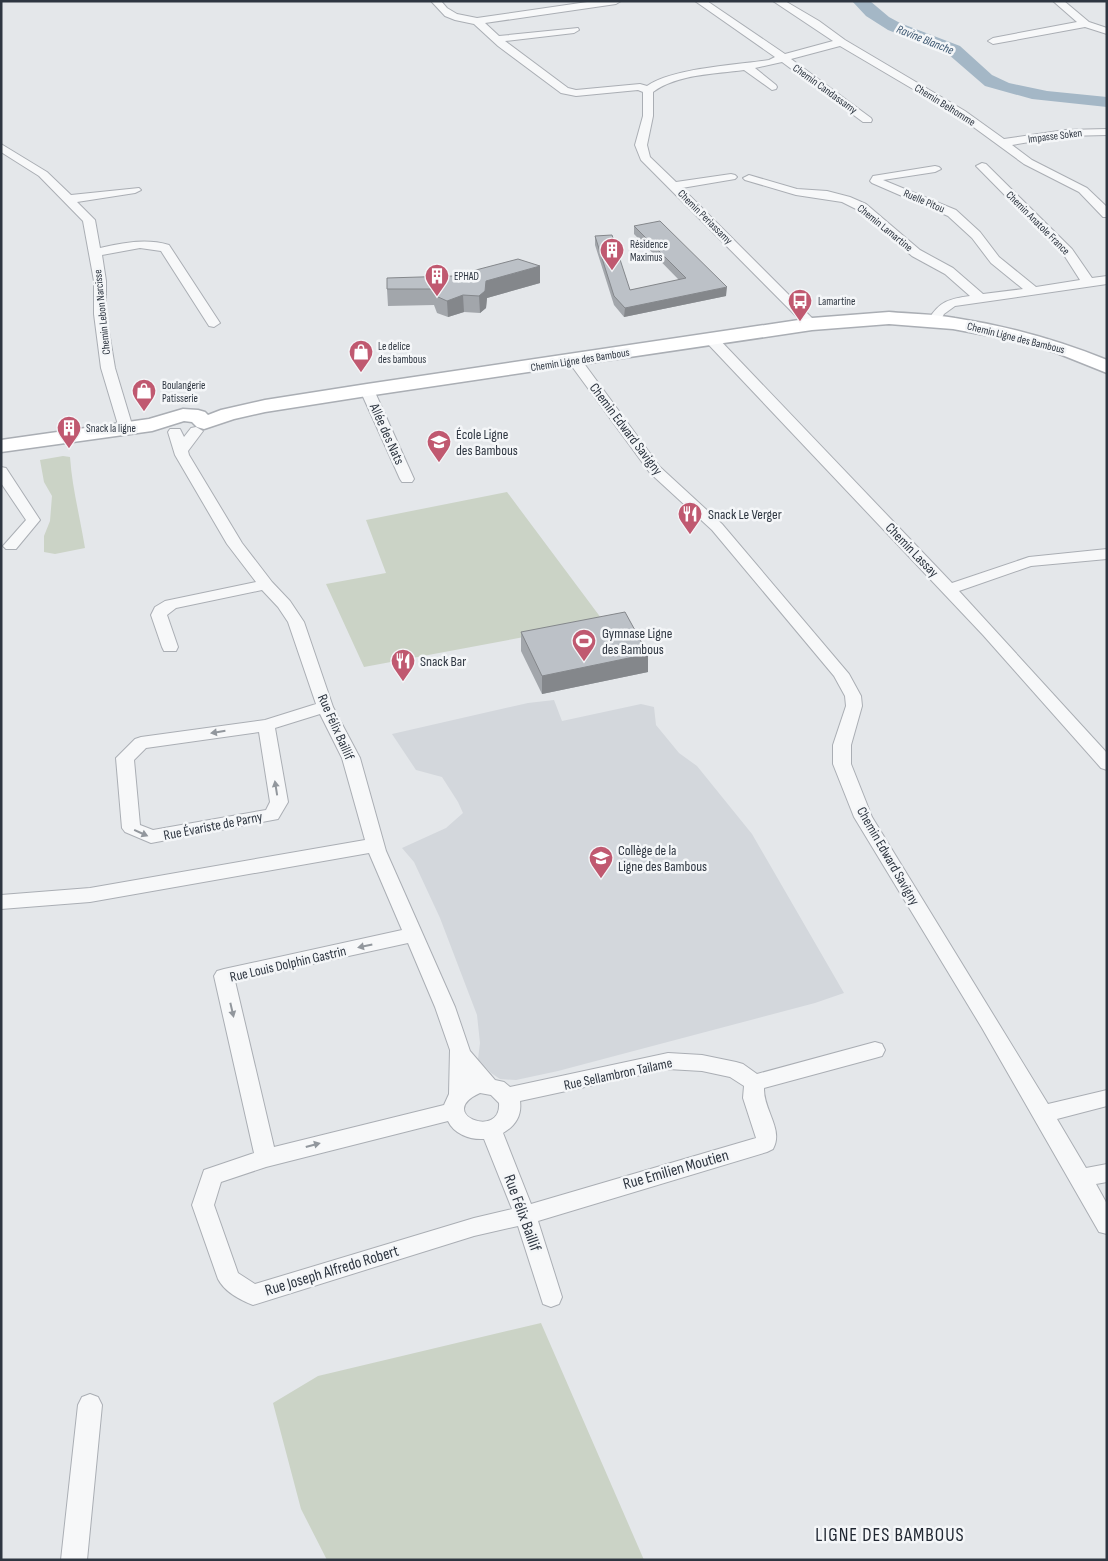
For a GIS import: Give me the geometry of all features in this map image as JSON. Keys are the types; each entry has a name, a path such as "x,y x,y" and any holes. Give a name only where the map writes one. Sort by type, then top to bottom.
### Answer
{"main road":[{"name":"Chemin Ligne des Bambous","path":"171,431 186,433 198,423 228,414 367,390 575,361 812,324 889,318 944,321 1023,337 1064,350 1107,367"},
{"path":"1,446 126,428 171,431"}],"street":[{"path":"436,1 440,8 452,17 476,21 616,1"},
{"name":"Chemin Candassamy","path":"700,1 867,120"},
{"name":"Chemin Belhomme","path":"778,1 815,23 841,42 961,113 1028,162 1083,190 1107,214"},
{"path":"1058,1 1086,24 1107,31"},
{"path":"476,21 565,91 576,93 629,87 640,87 648,91 655,84 670,80 771,63 782,58 841,42"},
{"path":"993,41 1086,24"},
{"path":"497,39 574,30"},
{"path":"747,67 772,87"},
{"name":"Chemin Periassamy","path":"648,91 648,116 641,145 642,151 674,186 812,324"},
{"name":"Impasse Soken","path":"1003,142 1065,133 1107,132"},
{"name":"Chemin Lebon Narcisse","path":"1,147 43,174 89,220 100,281 100,314 108,368 126,428"},
{"name":"Chemin Anatole France","path":"982,166 1068,252 1079,266 1088,283"},
{"name":"Ruelle Pitou","path":"935,169 884,176 877,178 876,181 952,213 979,239 995,260 1034,291"},
{"path":"674,186 731,177"},
{"name":"Chemin Lamartine","path":"749,178 796,192 846,199 862,208 916,253 949,271 981,299"},
{"path":"70,199 135,190"},
{"path":"95,253 148,244 157,244 165,248 214,323"},
{"name":"Chemin Ligne des Bambous","path":"944,321 944,306 1107,280"},
{"name":"Chemin Ligne des Bambous","path":"944,321 957,311 963,302"},
{"name":"Chemin Lassay","path":"712,340 989,631 1107,764"},
{"name":"Chemin Edward Savigny","path":"575,361 655,470 716,527 845,680 853,696 854,706 842,745 842,764 863,817 1082,1178 1107,1225"},
{"name":"Allée des Nats","path":"367,390 407,479"},
{"name":"Rue Félix Baillif","path":"171,431 182,455 236,544 296,622 325,707 352,758 375,844 445,1006 461,1054 488,1085"},
{"path":"1,470 33,520 11,546"},
{"path":"949,589 1029,562 1107,554"},
{"path":"170,647 158,615 161,610 171,604 266,585"},
{"name":"Rue Évariste de Parny","path":"266,725 278,802 272,814 151,837 132,828 125,758 141,744 266,725 325,707"},
{"path":"1,902 90,895 375,844"},
{"name":"Rue Louis Dolphin Gastrin","path":"266,1158 224,976 413,935"},
{"path":"754,1082 875,1050"},
{"name":"Rue Félix Baillif","path":"456,1102 461,1054"},
{"name":"Rue Sellambron Tailame","path":"507,1096 668,1061 702,1063 736,1070 754,1082"},
{"name":"Rue Emilien Moutien","path":"525,1215 766,1143 767,1135 752,1098 754,1082"},
{"path":"488,1085 497,1088 507,1096 511,1106 510,1114 506,1121 491,1130 474,1131 459,1123 456,1102 468,1087 488,1085"},
{"path":"1042,1114 1107,1098"},
{"name":"Rue Joseph Alfredo Robert","path":"456,1102 266,1158 212,1176 203,1205 230,1280 253,1295 474,1227 525,1215"},
{"name":"Rue Félix Baillif","path":"491,1130 525,1215 551,1297"},
{"path":"1082,1178 1107,1173"},
{"path":"74,1560 90,1406"}],"shaded area":[{"path":"63,456 70,457 74,491 85,548 55,554 44,552 44,536 50,521 52,496 44,482 40,460"},
{"path":"507,492 604,622 364,667 326,584 386,573 366,520"},
{"name":"Collège de la Ligne des Bambous","path":"554,700 562,721 641,704 654,707 656,725 679,753 697,766 752,834 844,993 815,1003 558,1071 516,1080 500,1079 491,1073 478,1059 480,1043 477,1015 440,918 414,862 402,848 446,828 463,813 442,777 416,770 392,734 528,703"},
{"path":"541,1323 644,1560 327,1560 301,1509 273,1403 318,1376"}],"building":[{"path":"660,221 727,287 625,308 614,296 595,236 612,235 630,290 686,278 634,226"},
{"path":"518,259 540,266 486,281 485,291 479,296 463,295 447,301 436,296 433,289 387,289 387,278 453,276"},
{"path":"625,612 648,654 542,676 521,632"}],"waterway":[{"name":"Ravine Blanche","path":"860,1 872,12 894,26 959,53 986,79 1003,87 1032,94 1107,102"}],"place":[{"name":"Résidence Maximus","path":"612,271"},
{"name":"EPHAD","path":"437,297"},
{"name":"Lamartine","path":"800,322"},
{"name":"Le delice des bambous","path":"361,373"},
{"name":"Boulangerie Patisserie","path":"144,412"},
{"name":"Snack la ligne","path":"69,449"},
{"name":"École Ligne des Bambous","path":"439,463"},
{"name":"Snack Le Verger","path":"690,535"},
{"name":"Gymnase Ligne des Bambous","path":"584,662"},
{"name":"Snack Bar","path":"403,682"},
{"name":"Collège de la Ligne des Bambous","path":"601,879"}],"district":[{"name":"LIGNE DES BAMBOUS","path":"890,1535"}]}
